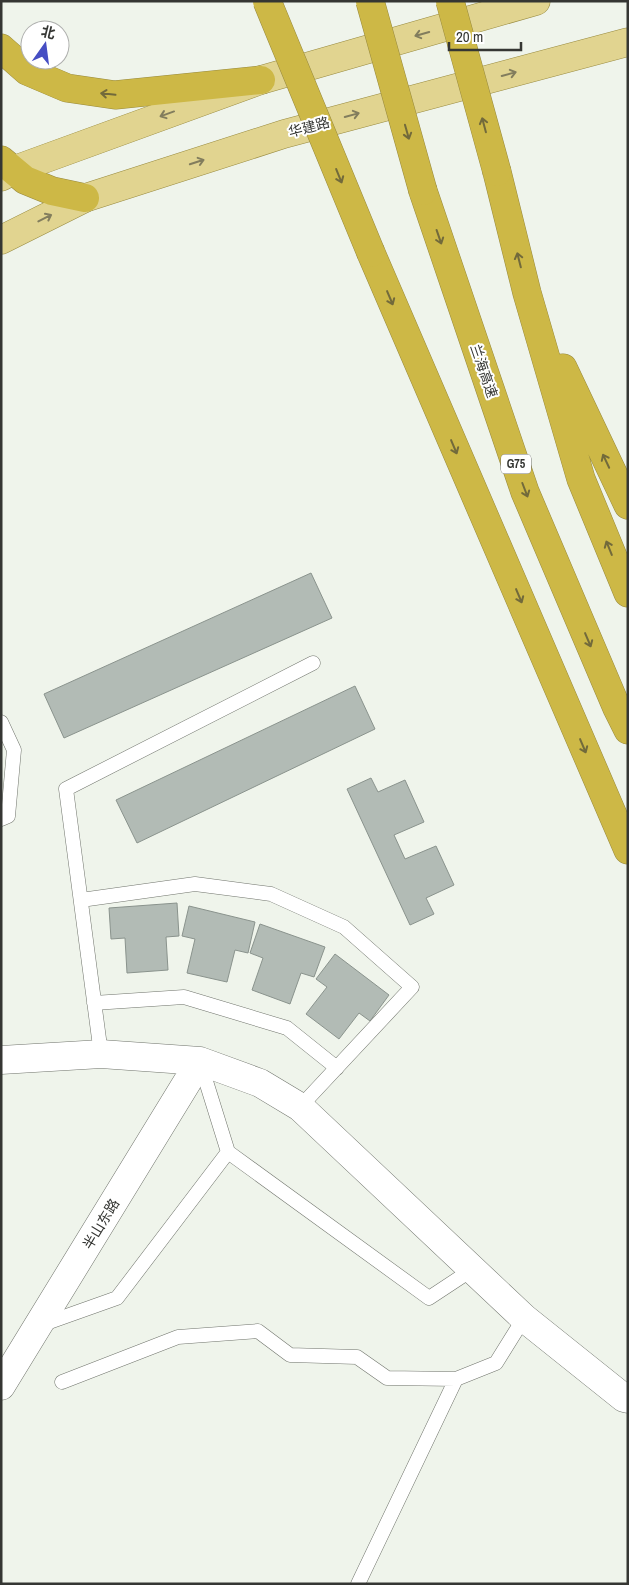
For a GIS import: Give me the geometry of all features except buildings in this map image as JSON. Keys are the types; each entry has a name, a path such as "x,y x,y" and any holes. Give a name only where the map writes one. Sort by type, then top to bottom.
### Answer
{"highway":[{"path":"267,1 371,253 628,850"},
{"name":"兰海高速","path":"370,1 423,191 525,492 616,708 628,730"},
{"path":"450,1 498,172 527,293 581,479 628,593"},
{"path":"1,48 27,71 67,88 115,95 261,80"},
{"path":"5,169 52,191 85,198"},
{"path":"527,293 628,505"}],"main road":[{"path":"5,169 261,80 536,1"},
{"name":"华建路","path":"1,240 85,198 284,134 628,42"}],"street":[{"path":"1,1060 101,1054 200,1061 260,1083 300,1107 524,1318 624,1398 628,1399"},
{"name":"半山东路","path":"1,1386 200,1061"}],"lane":[{"path":"101,1054 66,789 313,663"},
{"path":"1,722 14,750 8,816 1,819"},
{"path":"81,900 195,884 271,894 344,926 412,986 300,1107"},
{"path":"94,1003 184,997 287,1028 337,1068"},
{"path":"200,1061 228,1152 429,1298 473,1269"},
{"path":"38,1326 117,1298 228,1152"},
{"path":"62,1382 178,1337 258,1331 290,1355 357,1357 387,1378 456,1379 496,1363 524,1318"},
{"path":"358,1584 456,1379"}]}
